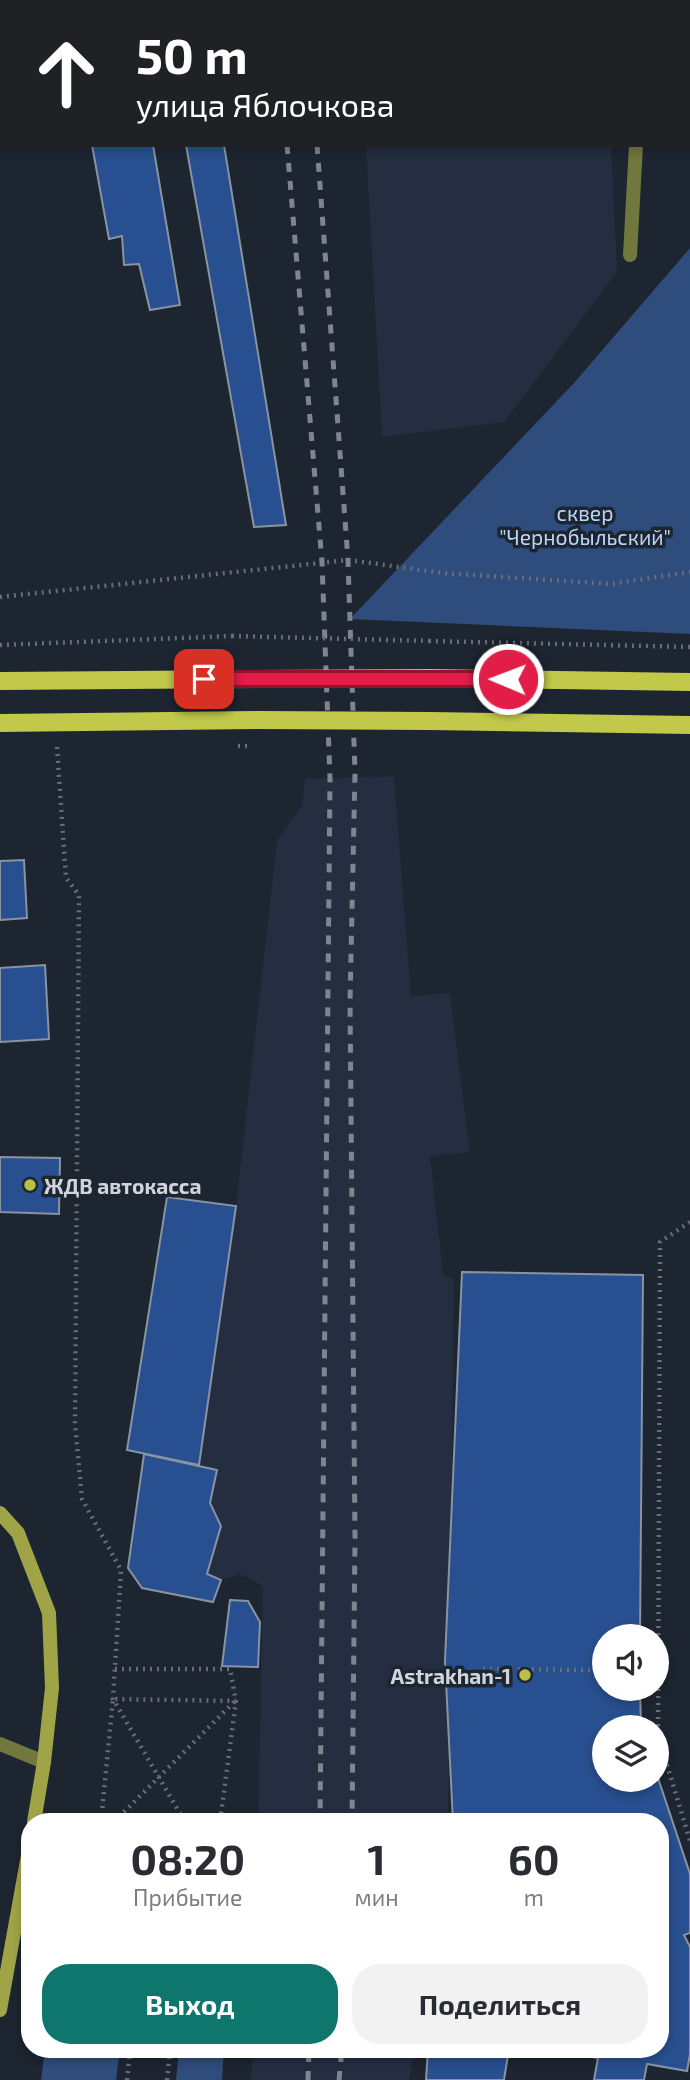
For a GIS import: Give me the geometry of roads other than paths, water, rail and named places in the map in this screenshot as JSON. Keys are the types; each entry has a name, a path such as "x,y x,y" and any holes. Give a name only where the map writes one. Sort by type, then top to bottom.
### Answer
{"main road":[{"path":"0,681 430,678 690,682"},
{"path":"0,723 257,720 690,725"}],"street":[{"path":"630,255 636,147"},
{"path":"0,1513 18,1533 49,1613 52,1689 36,1813"},
{"path":"0,1744 44,1762"},
{"path":"0,2010 21,1894"}],"railway":[{"path":"287,147 322,562 330,779 320,1813"},
{"path":"317,147 348,560 355,773 350,1002 355,1538 352,1813"},
{"path":"308,2080 309,2058"},
{"path":"339,2080 341,2058"}],"place":[{"name":"ЖДВ автокасса","path":"30,1185"},
{"name":"Astrakhan-1","path":"525,1675"}],"park label":[{"name":"сквер \"Чернобыльский\"","path":"585,524"}]}
